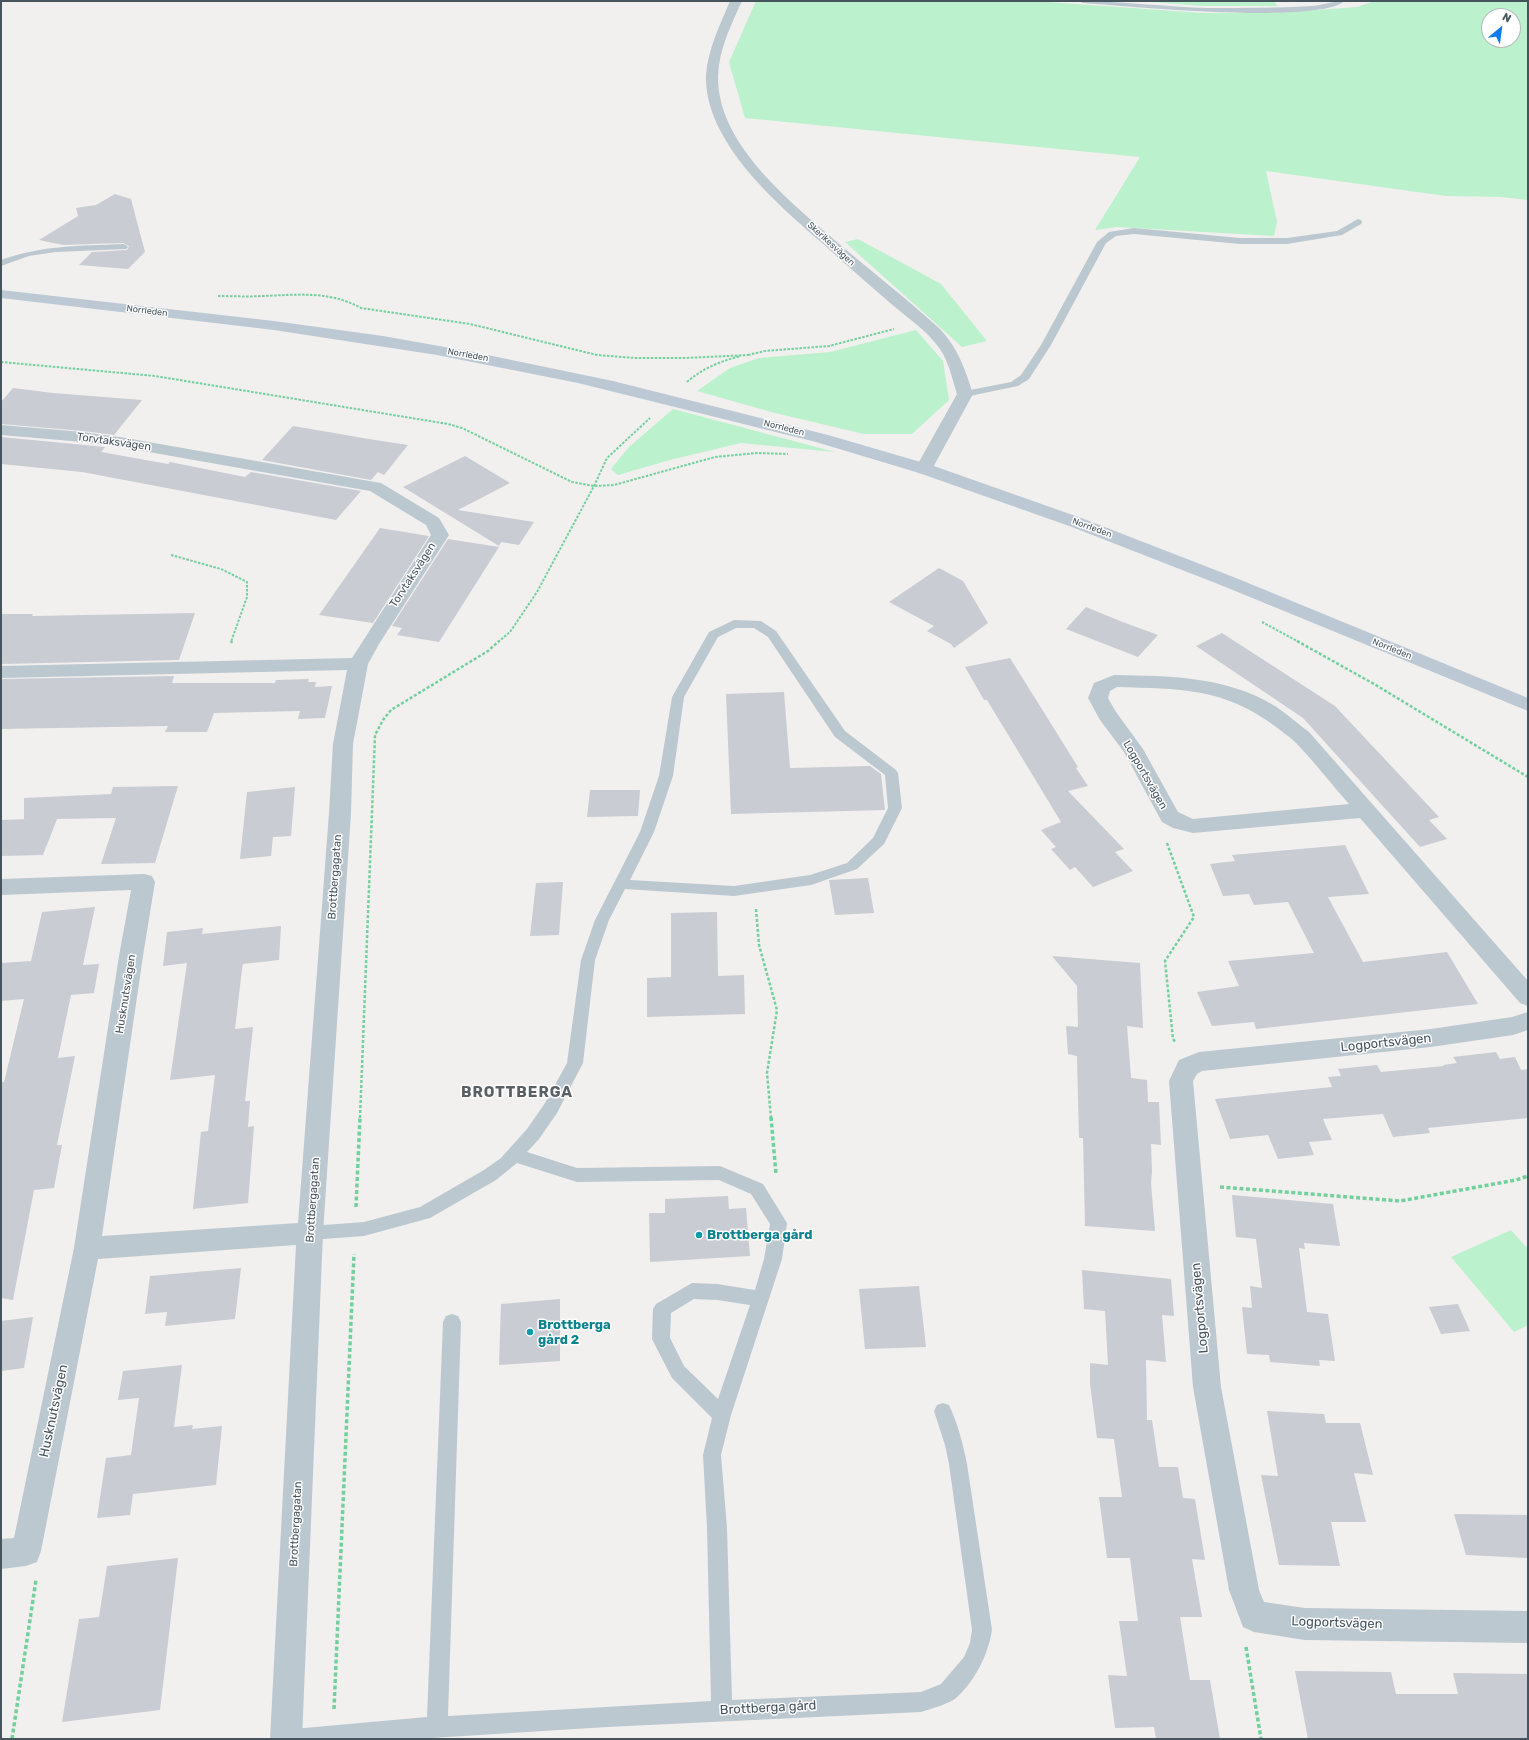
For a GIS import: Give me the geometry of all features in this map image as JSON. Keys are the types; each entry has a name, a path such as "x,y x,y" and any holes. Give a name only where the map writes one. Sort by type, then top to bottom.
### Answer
{"main road":[{"name":"Norrleden","path":"1,294 313,331 433,349 570,375 801,433 924,469 1122,539 1528,705"}],"street":[{"name":"Skerikesvägen","path":"736,1 716,49 713,87 726,129 740,153 777,196 852,264 922,322 946,346 954,360 965,394"},
{"path":"924,469 965,394"},
{"name":"Torvtaksvägen","path":"1,430 126,443 375,487 433,522 440,535 369,644 358,664"},
{"path":"1,672 358,664"},
{"name":"Brottbergagatan","path":"286,1739 310,1233 340,821 343,744 358,664"},
{"name":"Logportsvägen","path":"1181,823 1170,818 1133,749 1107,715 1098,698 1101,687 1114,680 1179,683 1212,688 1241,697 1268,711 1302,737 1528,997"},
{"path":"1181,823 1194,826 1366,810"},
{"name":"Husknutsvägen","path":"1,887 144,882 131,956 88,1248 13,1552"},
{"name":"Logportsvägen","path":"1528,1021 1513,1026 1438,1037 1199,1062 1188,1068 1181,1081 1207,1387 1244,1590 1254,1616 1305,1624 1528,1627"},
{"path":"88,1248 310,1233"}],"lane":[{"path":"1083,1 1206,10 1290,10 1316,8 1341,1"},
{"path":"965,394 1014,384 1025,377 1039,356 1102,242 1108,236 1118,232 1134,231 1240,241 1287,241 1339,233 1358,222"},
{"path":"1,263 27,254 56,249 123,247"},
{"path":"310,1233 364,1229 424,1213 490,1175 507,1163 533,1134 551,1108 575,1062 588,960 602,920 620,884 647,832 666,776 678,697 713,635 734,624 756,624 772,634 840,734 891,773 895,808 879,841 852,866 811,880 734,891 620,884"},
{"path":"514,1155 577,1175 720,1173 757,1189 780,1222 773,1259 722,1415 712,1455 717,1528 722,1710"},
{"path":"722,1415 678,1372 661,1339 662,1309 692,1291 717,1292 761,1299"},
{"path":"437,1728 452,1322"},
{"name":"Brottberga gård","path":"293,1739 333,1735 722,1710 921,1702 948,1692 971,1664 980,1644 982,1630 958,1464 954,1444 942,1411"}],"path":[{"path":"212,296 306,294 331,295 349,300 361,308 470,324 546,344 598,355 635,358 685,358 748,355"},
{"path":"685,385 696,374 726,359 765,351 829,346 922,322"},
{"path":"1,362 155,376 448,424 462,428 572,482 594,486 614,485 715,457 757,453 796,454"},
{"path":"333,1735 375,736 377,730 391,710 488,651 510,632 537,592 594,486 607,458 650,417"},
{"path":"171,555 221,569 247,582 247,597 224,667"},
{"path":"1260,621 1374,684 1528,777"},
{"path":"1181,823 1167,844 1194,917 1165,961 1174,1039 1188,1068"},
{"path":"754,888 759,945 777,1010 768,1073 776,1175"},
{"path":"1190,1185 1400,1201 1516,1180 1528,1176"},
{"path":"12,1739 38,1566 13,1552"},
{"path":"1254,1616 1246,1646 1261,1739"}],"green space":[{"path":"756,1 1034,1 1202,13 1275,13 1357,7 1375,1 1528,1 1528,200 1501,197 1446,196 1266,171 1277,222 1274,236 1117,227 1095,230 1140,157 745,118 729,62"},
{"path":"1139,1 1273,1 1278,6 1202,6"},
{"path":"858,239 941,284 987,341 962,347 845,242"},
{"path":"916,330 943,361 949,400 912,434 864,434 775,413 697,391 730,368 759,358 830,352"},
{"path":"673,409 835,452 741,443 670,460 618,475 611,469 629,447"},
{"path":"1511,1230 1528,1249 1528,1325 1514,1332 1451,1257"}],"building":[{"path":"115,194 131,199 145,252 128,269 79,265 92,252 127,250 129,246 123,243 63,245 39,240 78,216 76,208 96,205"},
{"path":"13,388 53,393 142,400 114,435 1,424 1,402"},
{"path":"293,426 408,445 384,475 378,472 371,480 262,460"},
{"path":"1,437 105,447 101,452 168,464 170,462 245,477 251,472 361,491 336,520 82,472 1,464"},
{"path":"465,456 510,483 458,510 534,522 519,545 501,542 499,546 403,487"},
{"path":"380,528 429,536 373,623 319,615"},
{"path":"448,539 499,547 439,642 397,635 402,628 392,626"},
{"path":"939,568 963,581 988,623 954,648 951,644 927,631 934,626 889,602"},
{"path":"1086,607 1158,635 1138,657 1066,629"},
{"path":"195,613 179,660 1,664 1,614 33,614 32,616"},
{"path":"1222,633 1335,706 1439,817 1429,820 1447,839 1420,847 1303,718 1196,646"},
{"path":"1010,658 1078,767 1076,768 1088,786 1068,791 1124,849 1115,852 1133,871 1093,887 1075,867 1070,870 1051,849 1056,847 1041,830 1061,822 987,700 984,700 965,667"},
{"path":"174,676 172,683 275,683 276,680 309,679 308,682 316,682 315,687 332,686 325,718 298,719 300,711 214,713 207,732 165,732 168,726 1,729 1,679"},
{"path":"784,692 790,768 870,766 881,774 885,810 731,814 726,694"},
{"path":"178,786 155,863 101,864 116,818 57,819 43,855 1,856 1,820 29,819 24,819 24,798 111,794 113,787"},
{"path":"295,787 291,836 273,837 271,856 240,859 247,792"},
{"path":"590,790 640,790 638,816 587,817"},
{"path":"1345,845 1369,894 1328,897 1363,962 1447,952 1478,1004 1256,1029 1254,1022 1212,1026 1197,992 1239,986 1228,961 1314,953 1288,902 1254,905 1249,894 1223,896 1210,864 1235,861 1232,855"},
{"path":"868,878 874,913 835,915 829,880"},
{"path":"563,882 559,935 530,936 536,883"},
{"path":"95,907 83,965 99,964 94,993 71,995 58,1058 75,1056 57,1145 62,1145 54,1188 34,1190 13,1300 1,1298 1,1082 4,1082 24,999 1,1001 1,963 31,961 42,912"},
{"path":"717,912 718,976 744,975 745,1014 647,1017 647,978 671,977 671,913"},
{"path":"281,926 279,960 243,964 242,969 235,1029 253,1027 245,1101 250,1101 248,1127 254,1126 248,1203 193,1209 201,1132 208,1131 215,1075 170,1080 187,963 163,966 167,932 203,928 202,934"},
{"path":"1052,956 1140,963 1143,1028 1127,1026 1131,1078 1147,1080 1148,1102 1159,1102 1161,1145 1151,1144 1151,1183 1155,1231 1085,1226 1083,1138 1079,1138 1077,1056 1068,1054 1066,1026 1078,1027 1077,986"},
{"path":"1496,1052 1500,1059 1515,1057 1521,1070 1528,1069 1528,1118 1428,1128 1430,1133 1393,1137 1383,1114 1323,1119 1332,1140 1309,1142 1314,1155 1278,1159 1268,1135 1230,1139 1215,1099 1332,1087 1328,1077 1341,1076 1338,1069 1377,1065 1381,1072 1444,1066 1443,1065 1457,1063 1453,1057"},
{"path":"1232,1195 1333,1204 1340,1246 1304,1243 1305,1249 1299,1248 1307,1312 1328,1314 1335,1361 1319,1360 1320,1366 1270,1362 1269,1355 1247,1354 1242,1307 1252,1308 1250,1286 1262,1288 1256,1239 1236,1237"},
{"name":"Brottberga gård","path":"728,1196 729,1209 746,1208 750,1256 650,1262 649,1213 665,1213 665,1199"},
{"path":"241,1268 235,1319 165,1326 167,1312 145,1314 150,1276"},
{"path":"1082,1270 1171,1279 1174,1316 1162,1315 1166,1362 1146,1360 1147,1420 1152,1420 1159,1467 1178,1467 1183,1498 1195,1499 1205,1560 1192,1559 1202,1617 1180,1617 1190,1680 1210,1680 1220,1739 1156,1739 1154,1727 1115,1728 1108,1675 1127,1676 1119,1621 1138,1621 1130,1558 1107,1558 1099,1497 1122,1497 1114,1439 1097,1438 1090,1384 1090,1363 1108,1365 1105,1311 1084,1309"},
{"path":"919,1286 926,1347 865,1349 859,1289"},
{"name":"Brottberga gård 2","path":"560,1299 560,1361 499,1365 501,1304"},
{"path":"1458,1304 1470,1331 1441,1334 1429,1307"},
{"path":"33,1317 24,1368 1,1371 1,1321"},
{"path":"182,1365 174,1427 193,1425 192,1429 222,1426 216,1485 133,1494 130,1515 97,1518 106,1458 131,1455 139,1398 118,1400 123,1371"},
{"path":"1267,1411 1324,1414 1326,1423 1360,1423 1373,1475 1354,1473 1366,1522 1331,1522 1340,1566 1279,1565 1261,1475 1278,1476"},
{"path":"1454,1514 1528,1515 1528,1558 1466,1555"},
{"path":"178,1558 160,1710 62,1722 79,1619 99,1617 107,1566"},
{"path":"1295,1671 1391,1672 1396,1694 1458,1694 1453,1673 1528,1674 1528,1739 1308,1739"}],"place":[{"name":"Brottberga gård","path":"699,1235"},
{"name":"Brottberga gård 2","path":"530,1332"}],"district":[{"name":"BROTTBERGA","path":"517,1093"}]}
